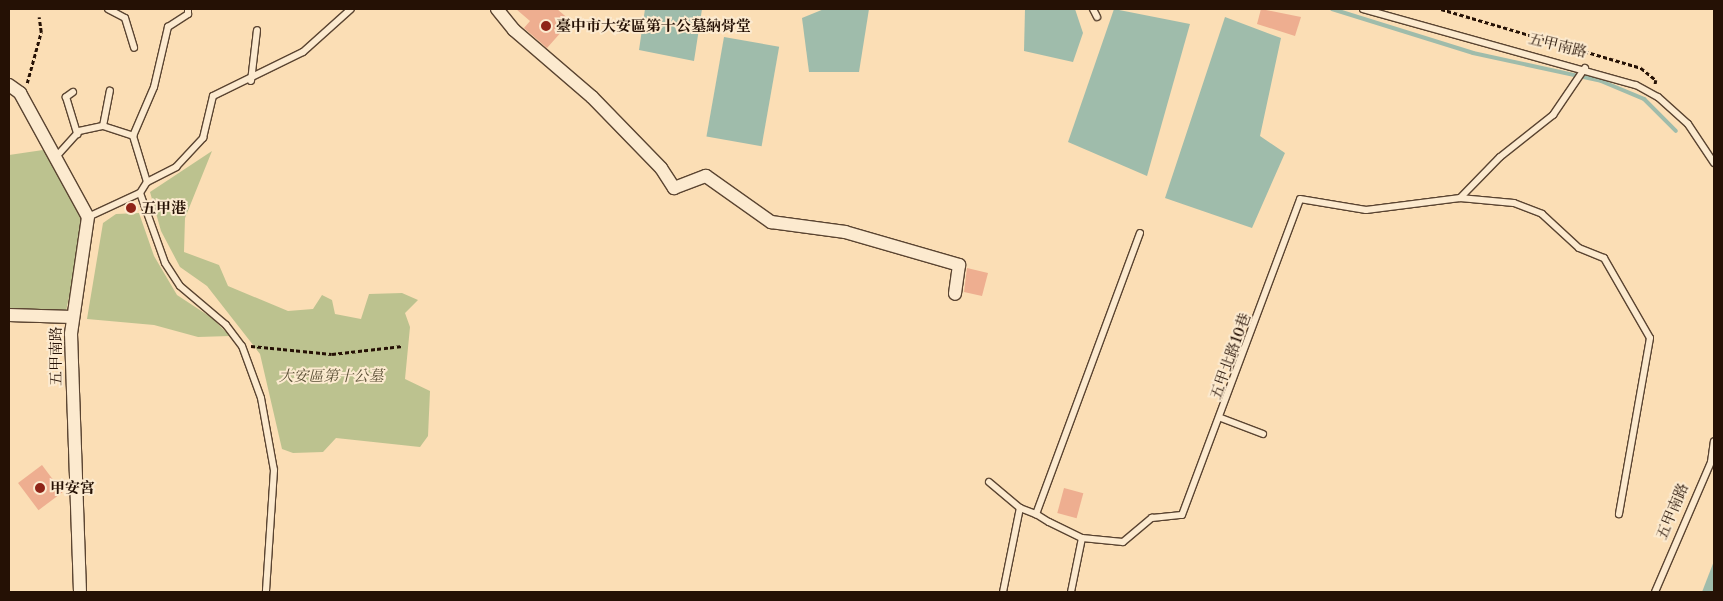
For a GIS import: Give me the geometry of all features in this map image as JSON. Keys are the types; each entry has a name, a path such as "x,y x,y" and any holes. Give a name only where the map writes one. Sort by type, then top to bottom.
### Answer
{"street":[{"path":"497,9 514,30 592,97 674,188 706,176 771,222 845,232 959,265 955,294"},
{"path":"9,85 20,93 88,217"},
{"name":"五甲南路","path":"80,592 72,317 88,217"},
{"path":"9,315 72,317"}],"lane":[{"path":"108,9 124,18 134,48"},
{"path":"147,182 133,136 154,88 168,27 188,14 188,9"},
{"path":"1093,9 1097,17"},
{"name":"五甲南路","path":"1363,9 1426,30 1585,68 1655,95 1688,124 1714,163"},
{"path":"88,217 140,194 147,182 176,168 203,138 213,96 251,81 303,52 347,10"},
{"path":"251,81 258,30"},
{"path":"1460,198 1500,157 1553,115 1585,68"},
{"path":"103,126 110,91"},
{"path":"73,92 66,97 77,134"},
{"path":"55,158 77,134 103,126 133,136"},
{"path":"140,194 165,264 180,286 226,325 242,346 261,398 272,448 266,592"},
{"name":"五甲北路10巷","path":"1082,538 1123,542 1152,518 1182,515 1220,418 1300,199 1366,210 1460,198 1514,203 1542,214 1579,248 1604,258 1650,338 1619,514"},
{"path":"1036,514 1140,233"},
{"path":"1220,418 1263,434"},
{"name":"五甲南路","path":"1655,592 1711,462 1714,441"},
{"path":"989,482 1020,508 1036,514 1082,538 1071,592"},
{"path":"1003,592 1020,508"}],"path":[{"path":"1441,9 1640,68 1656,80 1655,95"},
{"path":"20,93 32,75 41,32 40,17"},
{"path":"242,346 332,354 403,346"}],"green space":[{"path":"43,150 82,208 81,241 66,311 9,309 9,155"},
{"name":"大安區第十公墓","path":"212,151 185,218 184,252 219,265 228,286 288,311 313,309 322,295 332,300 335,314 361,319 369,294 402,293 418,300 405,313 410,327 405,379 430,391 428,436 420,447 336,438 323,452 293,453 282,449 260,354 207,286 180,267 161,231 150,192"},
{"path":"139,213 154,256 177,295 212,318 230,336 198,337 154,325 87,319 103,223 116,214"}],"shaded area":[{"path":"645,9 702,9 694,61 639,50"},
{"path":"824,9 869,9 859,72 809,72 802,18"},
{"path":"1025,9 1075,9 1083,33 1073,62 1024,51"},
{"path":"1114,9 1190,24 1147,176 1068,142"},
{"path":"1225,17 1281,38 1260,136 1285,153 1252,228 1165,198"},
{"path":"724,37 779,47 762,146 706,136"},
{"path":"1714,561 1714,592 1702,592"}],"building":[{"name":"臺中市大安區第十公墓納骨堂","path":"516,9 557,9 571,21 547,48 524,28 530,21"},
{"path":"1261,9 1301,17 1295,36 1257,24"},
{"path":"967,268 988,273 982,296 964,292"},
{"name":"甲安宮","path":"42,465 62,492 39,510 18,483"},
{"path":"1064,488 1083,493 1077,518 1057,513"}],"waterway":[{"path":"1332,9 1473,53 1601,81 1644,99 1676,131"}],"place":[{"name":"臺中市大安區第十公墓納骨堂","path":"546,26"},
{"name":"五甲港","path":"131,208"},
{"name":"甲安宮","path":"40,488"}]}
